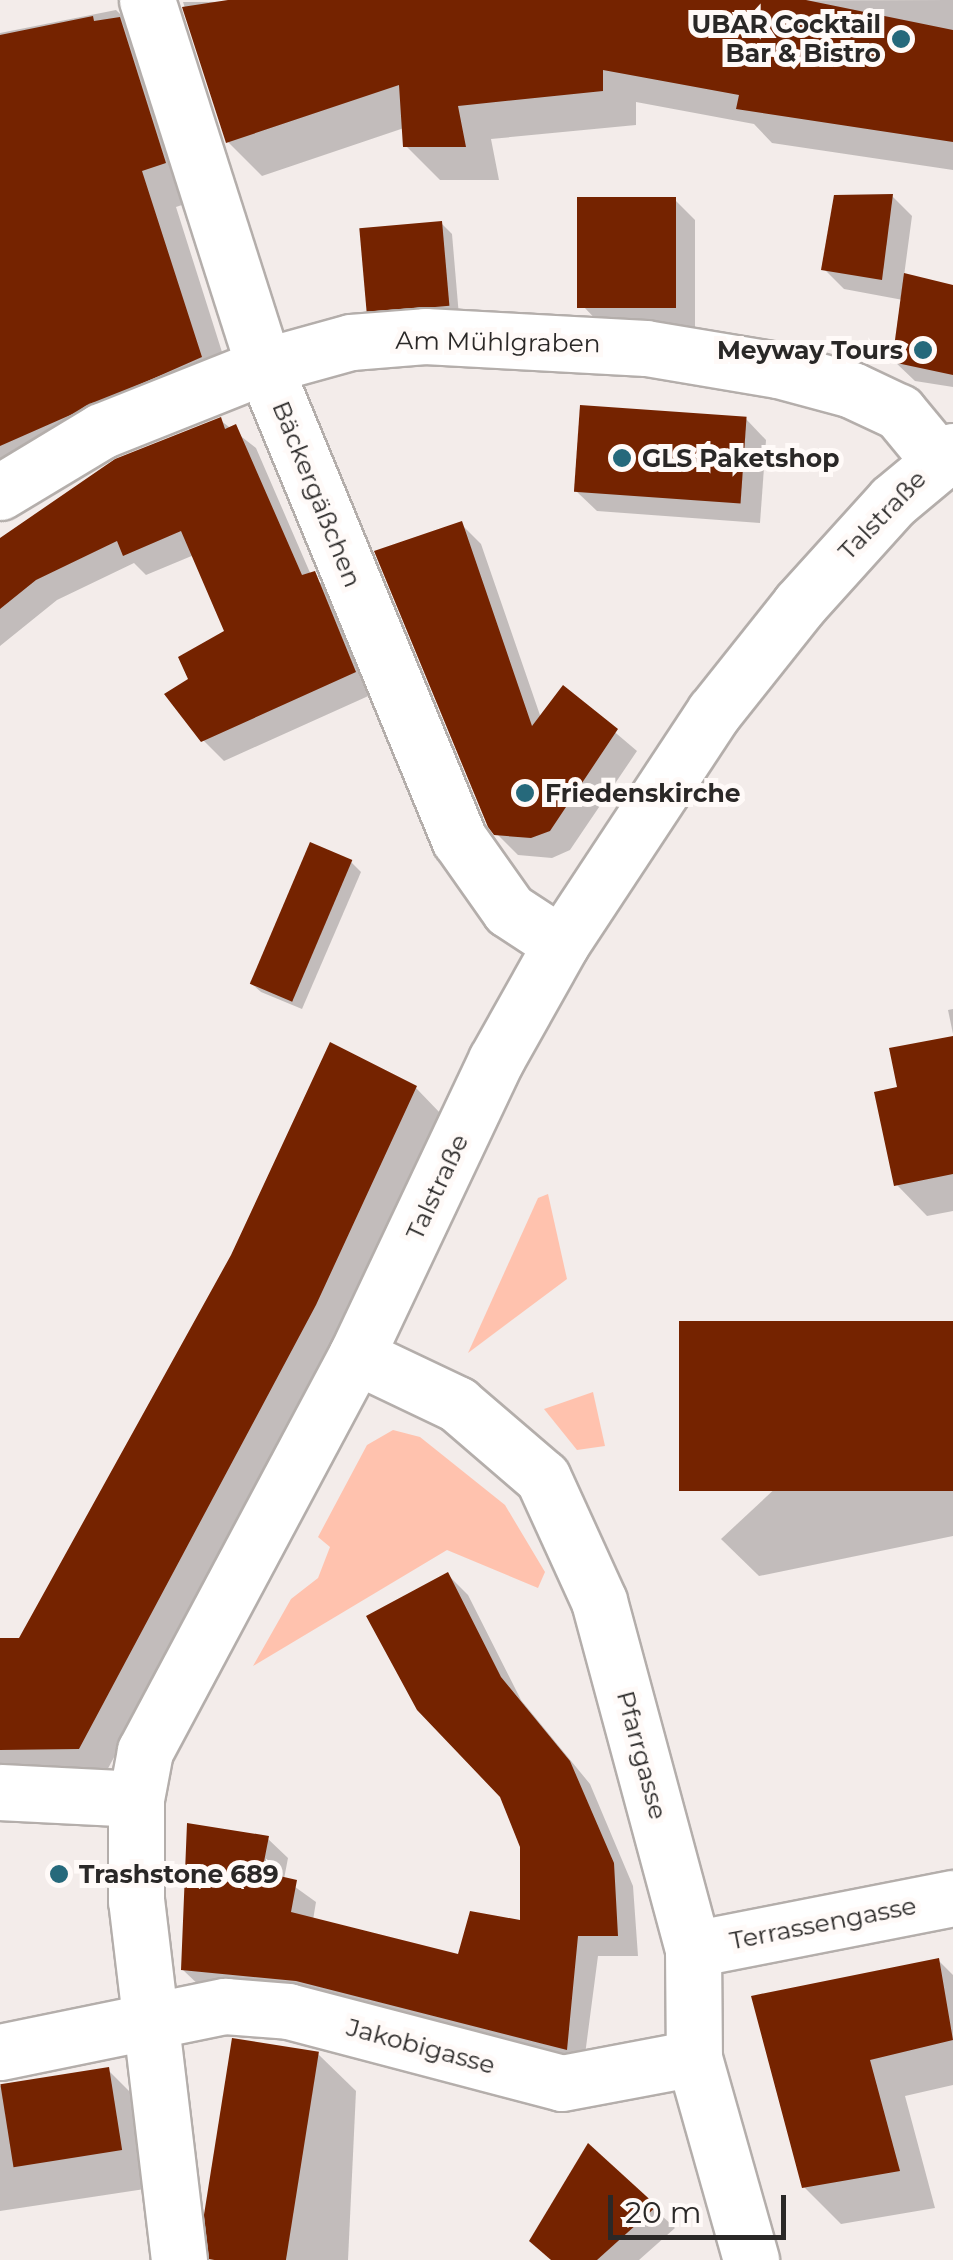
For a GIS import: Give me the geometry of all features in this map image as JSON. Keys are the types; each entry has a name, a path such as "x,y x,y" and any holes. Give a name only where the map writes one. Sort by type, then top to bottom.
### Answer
{"street":[{"name":"Bäckergäßchen","path":"148,0 264,366 459,839 509,910 562,944"},
{"name":"Am Mühlgraben","path":"0,492 100,431 264,366 351,342 425,336 646,348 852,390 898,412 945,455"},
{"name":"Talstraße","path":"179,2260 136,1901 136,1799 146,1751 356,1356 496,1060 562,944 714,712 799,605 945,455"},
{"name":"Pfarrgasse","path":"356,1356 457,1404 543,1478 599,1601 693,1949 694,2058 751,2260"},
{"path":"0,1792 136,1799"},
{"name":"Terrassengasse","path":"693,1949 953,1898"},
{"name":"Jakobigasse","path":"0,2052 225,2006 288,2011 562,2083 694,2058"}],"shaded area":[{"path":"548,1194 567,1279 468,1353 538,1198"},
{"path":"593,1392 605,1446 577,1450 544,1409"},
{"path":"393,1430 420,1437 505,1505 545,1572 538,1588 447,1550 253,1666 291,1599 318,1578 330,1547 318,1537 367,1445"}],"building":[{"path":"228,0 806,0 953,30 953,142 736,109 739,95 603,70 603,91 458,106 466,147 403,147 399,85 226,143 182,7"},
{"path":"93,16 94,21 120,17 166,163 142,171 202,357 0,446 0,35"},
{"path":"893,194 882,280 821,270 834,195"},
{"path":"577,197 676,197 676,308 577,308"},
{"path":"442,221 449,306 367,313 359,228"},
{"path":"904,273 953,285 953,375 892,362"},
{"path":"580,405 747,417 741,503 574,492"},
{"path":"221,417 225,429 236,424 302,575 315,571 356,672 201,742 164,694 188,679 178,657 224,631 181,531 123,556 117,541 36,580 0,609 0,538 115,459"},
{"path":"462,521 532,726 563,685 618,729 550,831 531,838 494,835 488,827 374,551"},
{"path":"310,842 352,860 292,1002 250,984"},
{"path":"953,1036 953,1174 894,1186 874,1092 897,1087 889,1048"},
{"path":"330,1042 417,1086 316,1305 79,1749 0,1750 0,1638 19,1638 231,1255"},
{"path":"679,1321 953,1321 953,1491 679,1491"},
{"path":"448,1572 501,1677 570,1761 614,1863 618,1936 578,1936 567,2050 296,1981 181,1970 187,1823 269,1836 262,1872 297,1880 291,1912 458,1954 470,1911 520,1920 520,1847 500,1797 417,1710 366,1616"},
{"path":"939,1958 953,2040 870,2060 900,2171 802,2188 751,1996"},
{"path":"232,2038 319,2052 286,2260 197,2257"},
{"path":"109,2067 122,2150 13,2167 0,2084"},
{"path":"588,2143 657,2206 597,2260 551,2260 529,2241"}],"place":[{"name":"UBAR Cocktail Bar & Bistro","path":"901,39"},
{"name":"Meyway Tours","path":"923,350"},
{"name":"GLS Paketshop","path":"622,458"},
{"name":"Friedenskirche","path":"525,793"},
{"name":"Trashstone 689","path":"59,1874"}]}
